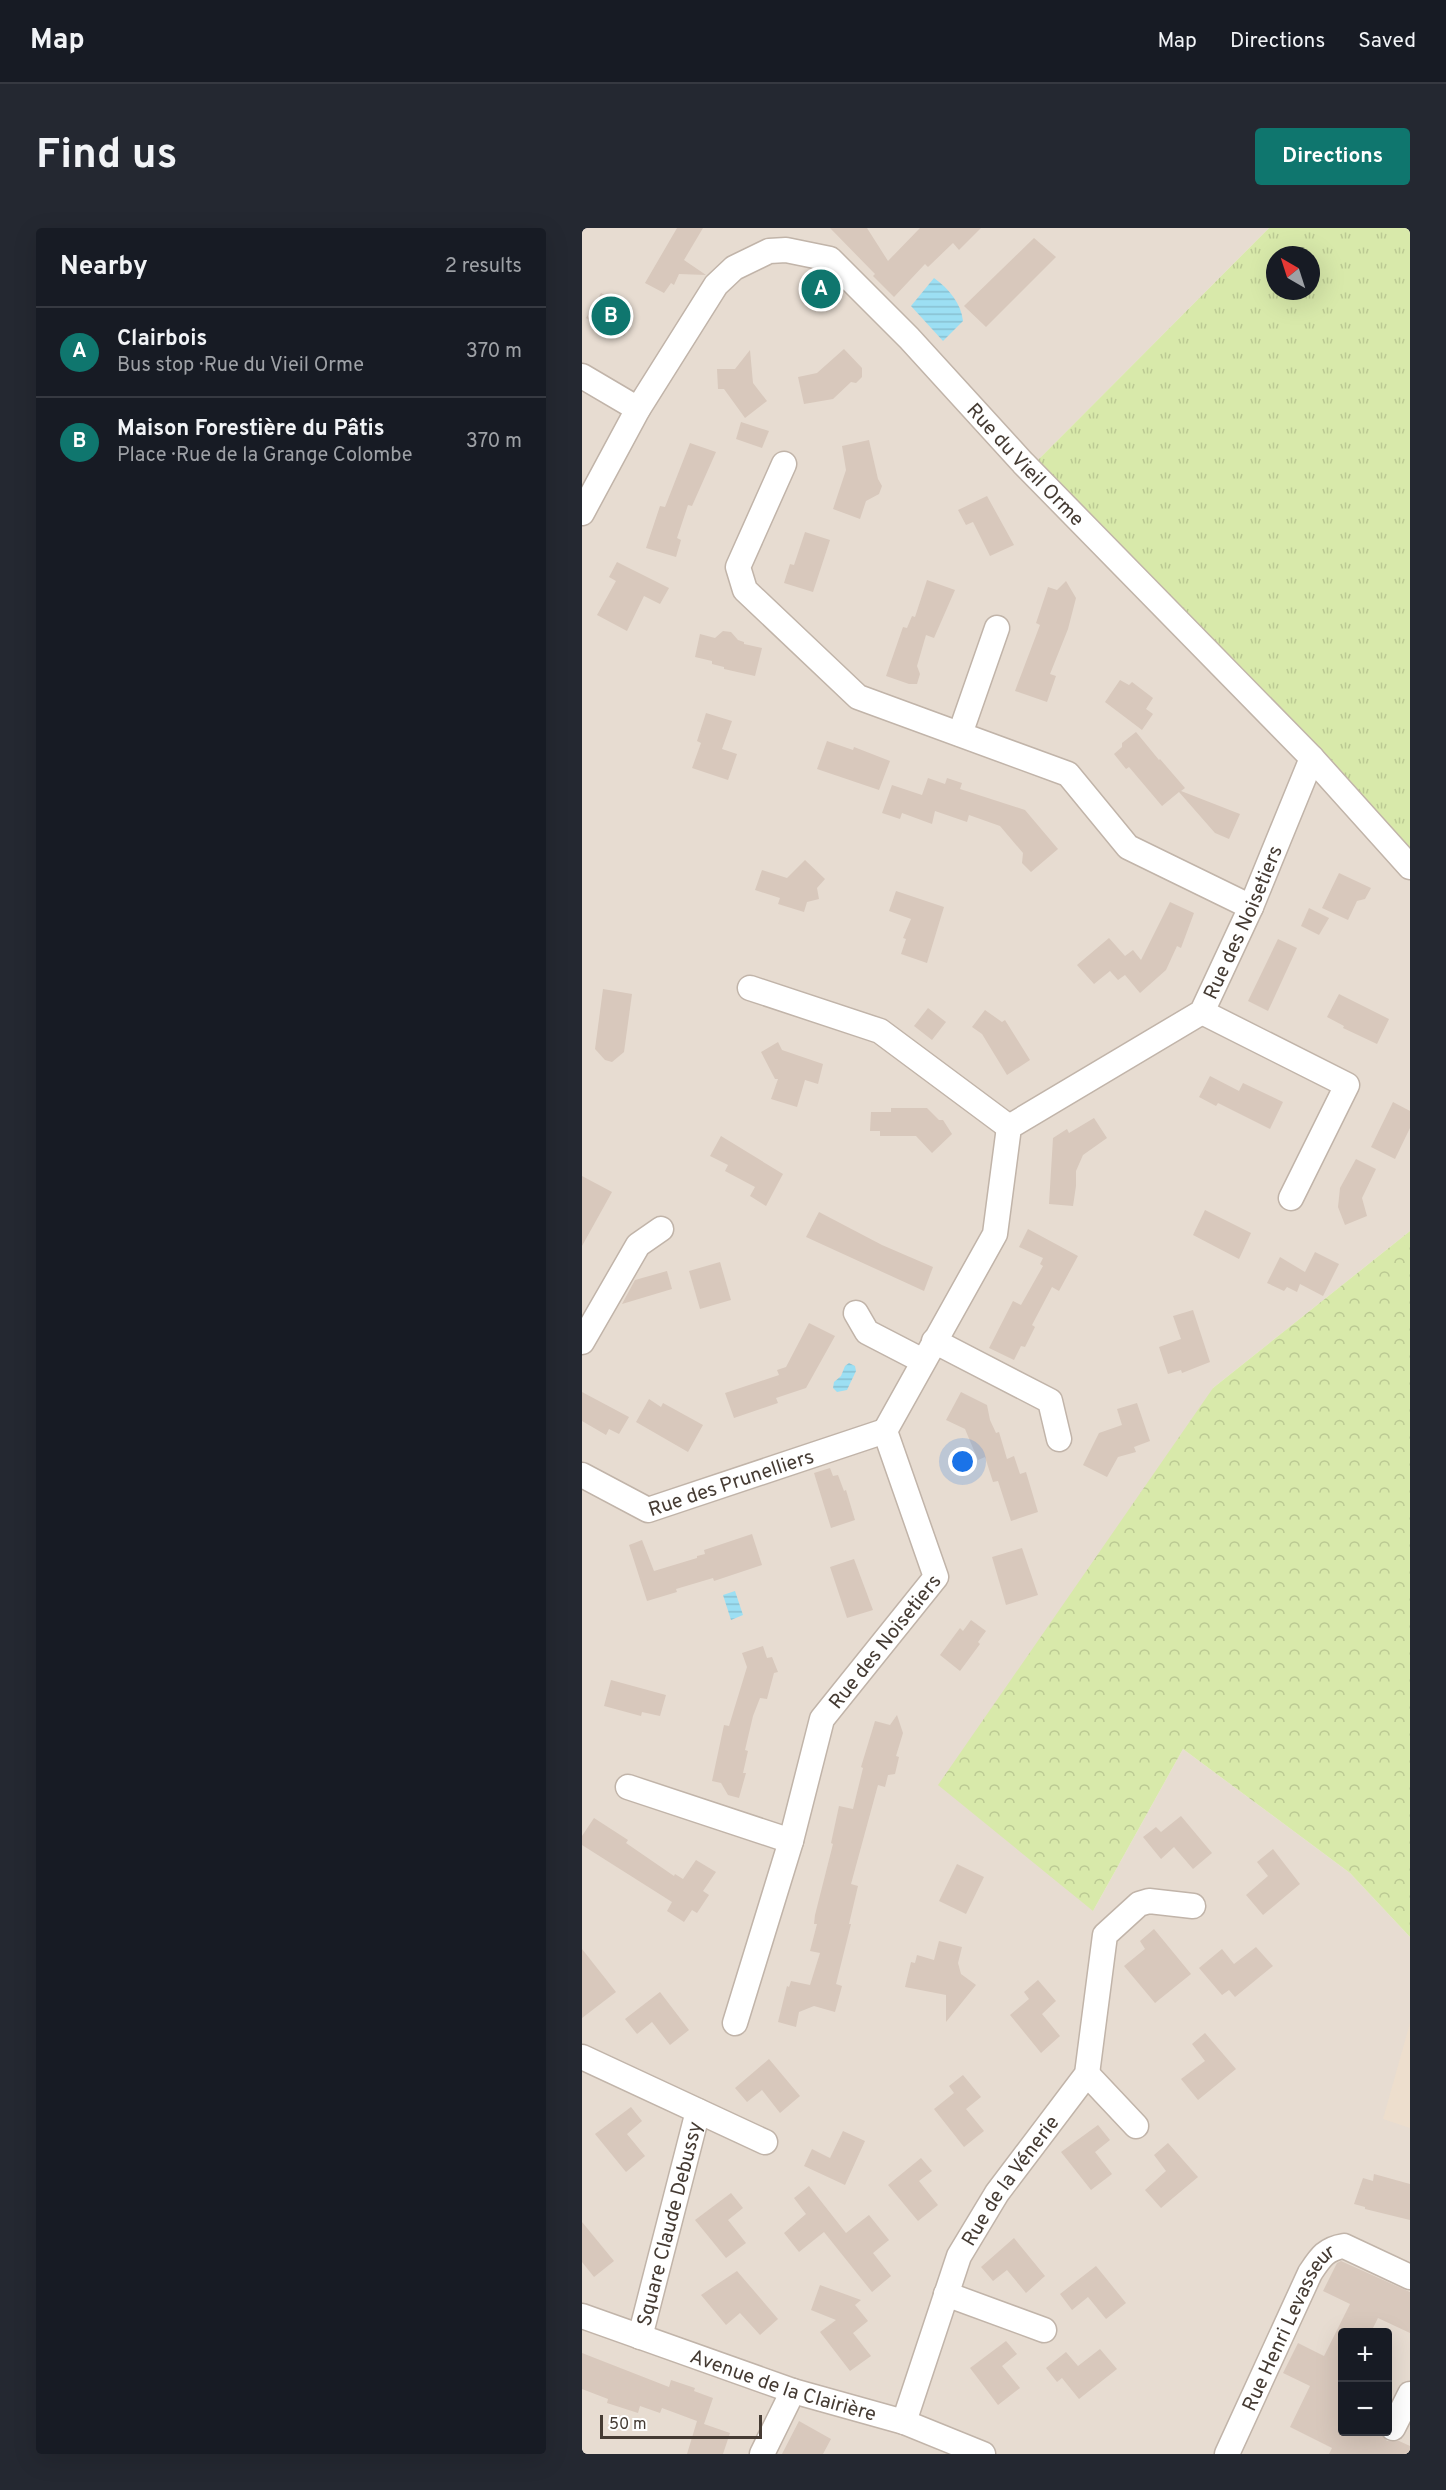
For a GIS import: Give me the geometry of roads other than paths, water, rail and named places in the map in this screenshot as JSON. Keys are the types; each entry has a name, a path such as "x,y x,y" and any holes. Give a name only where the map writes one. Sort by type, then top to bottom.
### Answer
{"street":[{"name":"Rue du Vieil Orme","path":"582,513 638,409 716,285 734,268 769,251 786,250 830,259 909,338 1023,463 1312,758 1410,867"},
{"path":"582,376 638,409"},
{"path":"784,464 738,567 745,590 858,697 1068,774 1128,847 1251,907"},
{"path":"960,734 997,628"},
{"name":"Rue des Noisetiers","path":"1009,1127 1202,1012 1251,907 1312,758"},
{"path":"750,988 880,1031 1009,1127 995,1234 885,1431"},
{"path":"1202,1012 1347,1085 1291,1198"},
{"path":"582,1342 638,1245 661,1228"},
{"path":"856,1313 867,1332 928,1351 1050,1401 1059,1439"},
{"name":"Rue des Noisetiers","path":"735,2023 775,1897 822,1719 936,1577 885,1431"},
{"name":"Rue des Prunelliers","path":"582,1475 648,1510 885,1431"},
{"path":"628,1787 791,1841"},
{"name":"Rue de la Vénerie","path":"904,2422 959,2256 997,2193 1087,2074 1105,1935 1139,1904 1149,1901 1193,1906"},
{"name":"Square Claude Debussy","path":"582,2057 765,2142"},
{"path":"1087,2074 1136,2126"},
{"name":"Square Claude Debussy","path":"640,2337 698,2110"},
{"name":"Rue Henri Levasseur","path":"1227,2454 1310,2273 1322,2254 1332,2248 1344,2246 1410,2277"},
{"path":"946,2294 1044,2330"},
{"name":"Avenue de la Clairière","path":"582,2316 793,2391 904,2422 983,2454"},
{"path":"762,2454 793,2391"},
{"path":"1393,2428 1410,2394"}],"water":[{"path":"934,278 953,297 960,308 963,321 943,341 911,306"},
{"path":"849,1363 855,1366 856,1371 847,1390 837,1392 833,1388 834,1382"},
{"path":"735,1591 743,1615 731,1620 723,1595"}],"place":[{"name":"Clairbois","path":"821,289"},
{"name":"Maison Forestière du Pâtis","path":"611,316"}]}
